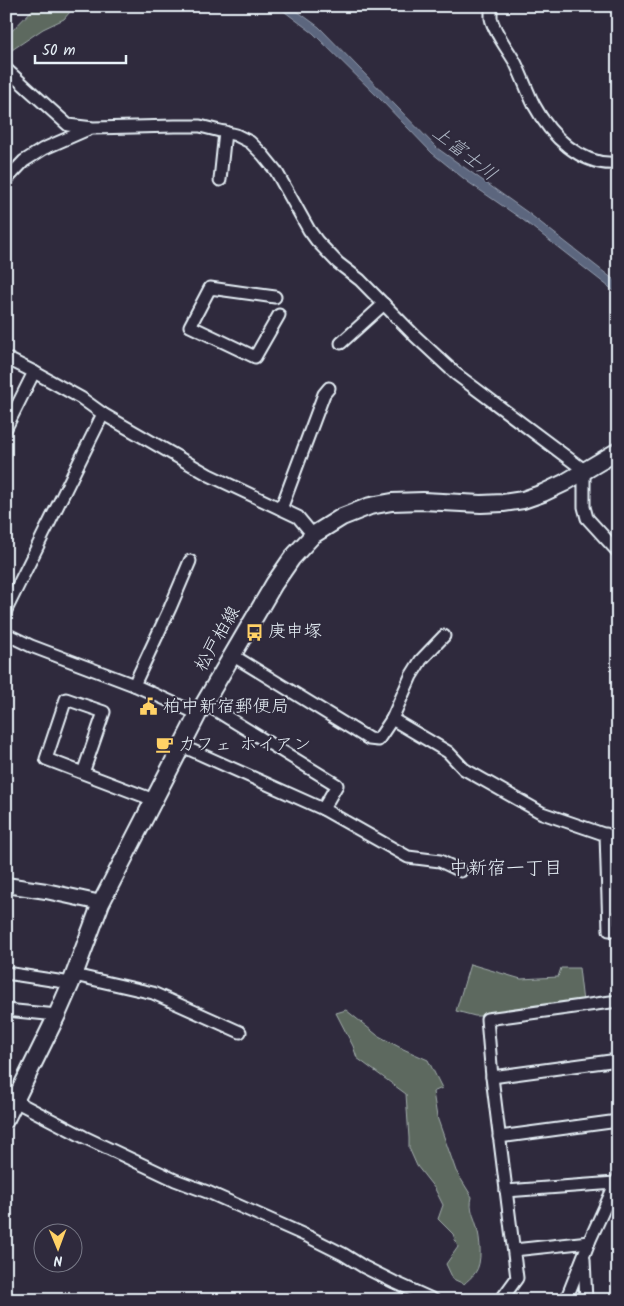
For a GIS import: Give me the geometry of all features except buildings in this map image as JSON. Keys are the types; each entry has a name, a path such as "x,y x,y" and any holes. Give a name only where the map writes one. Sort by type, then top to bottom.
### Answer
{"main road":[{"name":"松戸柏線","path":"9,1110 57,1015 101,904 201,708 274,584 292,558 313,535 342,517 370,506 392,502 434,501 481,504 523,500 564,483 618,451"}],"street":[{"path":"491,6 491,18 494,25 511,55 535,107 551,130 570,149 581,156 596,162 618,163"},
{"path":"6,69 68,125 93,128 200,126 236,135 250,142 263,155 283,181 317,241 338,263 360,280 456,374 584,470 584,507 587,518 618,552"},
{"path":"6,180 24,161 43,150 93,128"},
{"path":"220,180 225,132"},
{"path":"275,297 210,288 190,326 255,356 279,315"},
{"path":"341,343 384,304"},
{"path":"6,358 81,398 103,414 209,475 298,517 313,535"},
{"path":"6,428 34,372"},
{"path":"281,508 324,394 329,388"},
{"path":"7,608 103,414"},
{"path":"134,685 190,561"},
{"path":"6,634 31,646 201,708 337,786 323,810"},
{"path":"232,655 369,739 378,740 392,719 411,676 422,660 444,636"},
{"path":"83,773 104,712 66,699 46,759 154,800"},
{"path":"392,719 448,752 464,769 542,813 618,839"},
{"path":"182,746 323,810 408,857 440,861 461,871"},
{"path":"606,834 609,930 618,930"},
{"path":"6,885 46,891 101,904"},
{"path":"6,974 72,979 153,992 240,1032"},
{"path":"501,1300 517,1278 492,1077 487,1018 618,1001"},
{"path":"6,1010 57,1015"},
{"path":"492,1077 618,1060"},
{"path":"9,1110 84,1137 175,1180 210,1192 308,1237 343,1254 364,1267 434,1300"},
{"path":"499,1137 618,1121"},
{"path":"506,1191 616,1180 566,1300"},
{"path":"514,1250 589,1242"},
{"path":"584,1255 586,1300"}],"shaded area":[{"path":"36,6 75,6 64,19 43,29 6,54 6,37"},
{"path":"470,964 521,979 558,977 561,968 579,968 583,1002 486,1016 475,1016 456,1011"},
{"path":"346,1010 377,1035 428,1060 442,1088 433,1092 437,1117 456,1171 472,1197 471,1209 480,1244 478,1269 464,1284 453,1279 446,1264 458,1247 453,1234 438,1219 443,1205 435,1189 417,1166 409,1148 406,1094 357,1058 336,1013"}],"water":[{"path":"277,6 290,6 319,27 437,148 527,212 618,283 618,294 523,220 468,182 432,153 313,33"}],"place":[{"name":"庚申塚","path":"254,632"},
{"name":"柏中新宿郵便局","path":"149,707"},
{"name":"カフェ ホイアン","path":"164,745"}],"district":[{"name":"中新宿一丁目","path":"506,869"}],"water label":[{"name":"上富士川","path":"464,154"}]}
